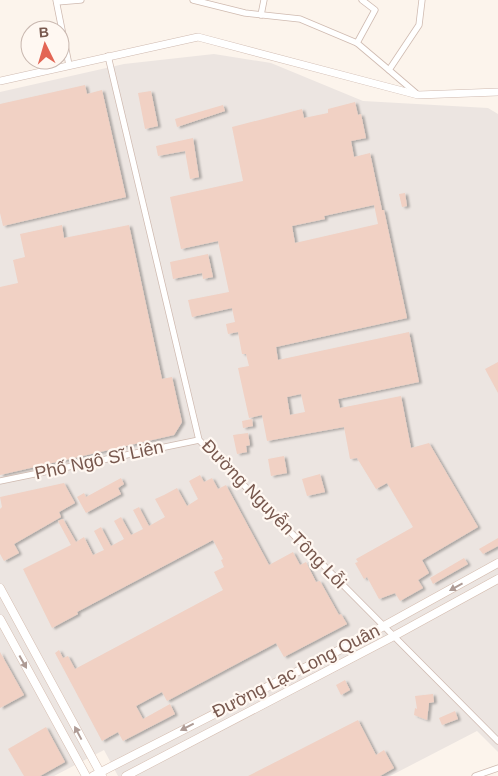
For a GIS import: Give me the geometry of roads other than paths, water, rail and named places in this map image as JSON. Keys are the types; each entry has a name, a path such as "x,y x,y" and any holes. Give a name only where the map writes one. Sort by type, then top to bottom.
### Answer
{"main road":[{"name":"Đường Lạc Long Quân","path":"98,775 384,626 498,563"},
{"name":"Đường Lạc Long Quân","path":"126,776 394,636 498,579"},
{"path":"0,588 98,775"},
{"path":"0,619 86,776"}],"street":[{"path":"60,20 57,1 81,0"},
{"path":"192,0 261,15 300,19 357,43 418,95"},
{"path":"261,15 264,0"},
{"path":"357,43 375,10 362,0"},
{"path":"389,70 419,25 422,0"},
{"path":"70,65 198,37 418,95 498,93"},
{"name":"Đường Nguyễn Tông Lỗi","path":"108,56 199,440 498,741"},
{"path":"0,81 47,70"},
{"name":"Phố Ngô Sĩ Liên","path":"0,481 199,440"},
{"path":"476,776 498,768"}]}
